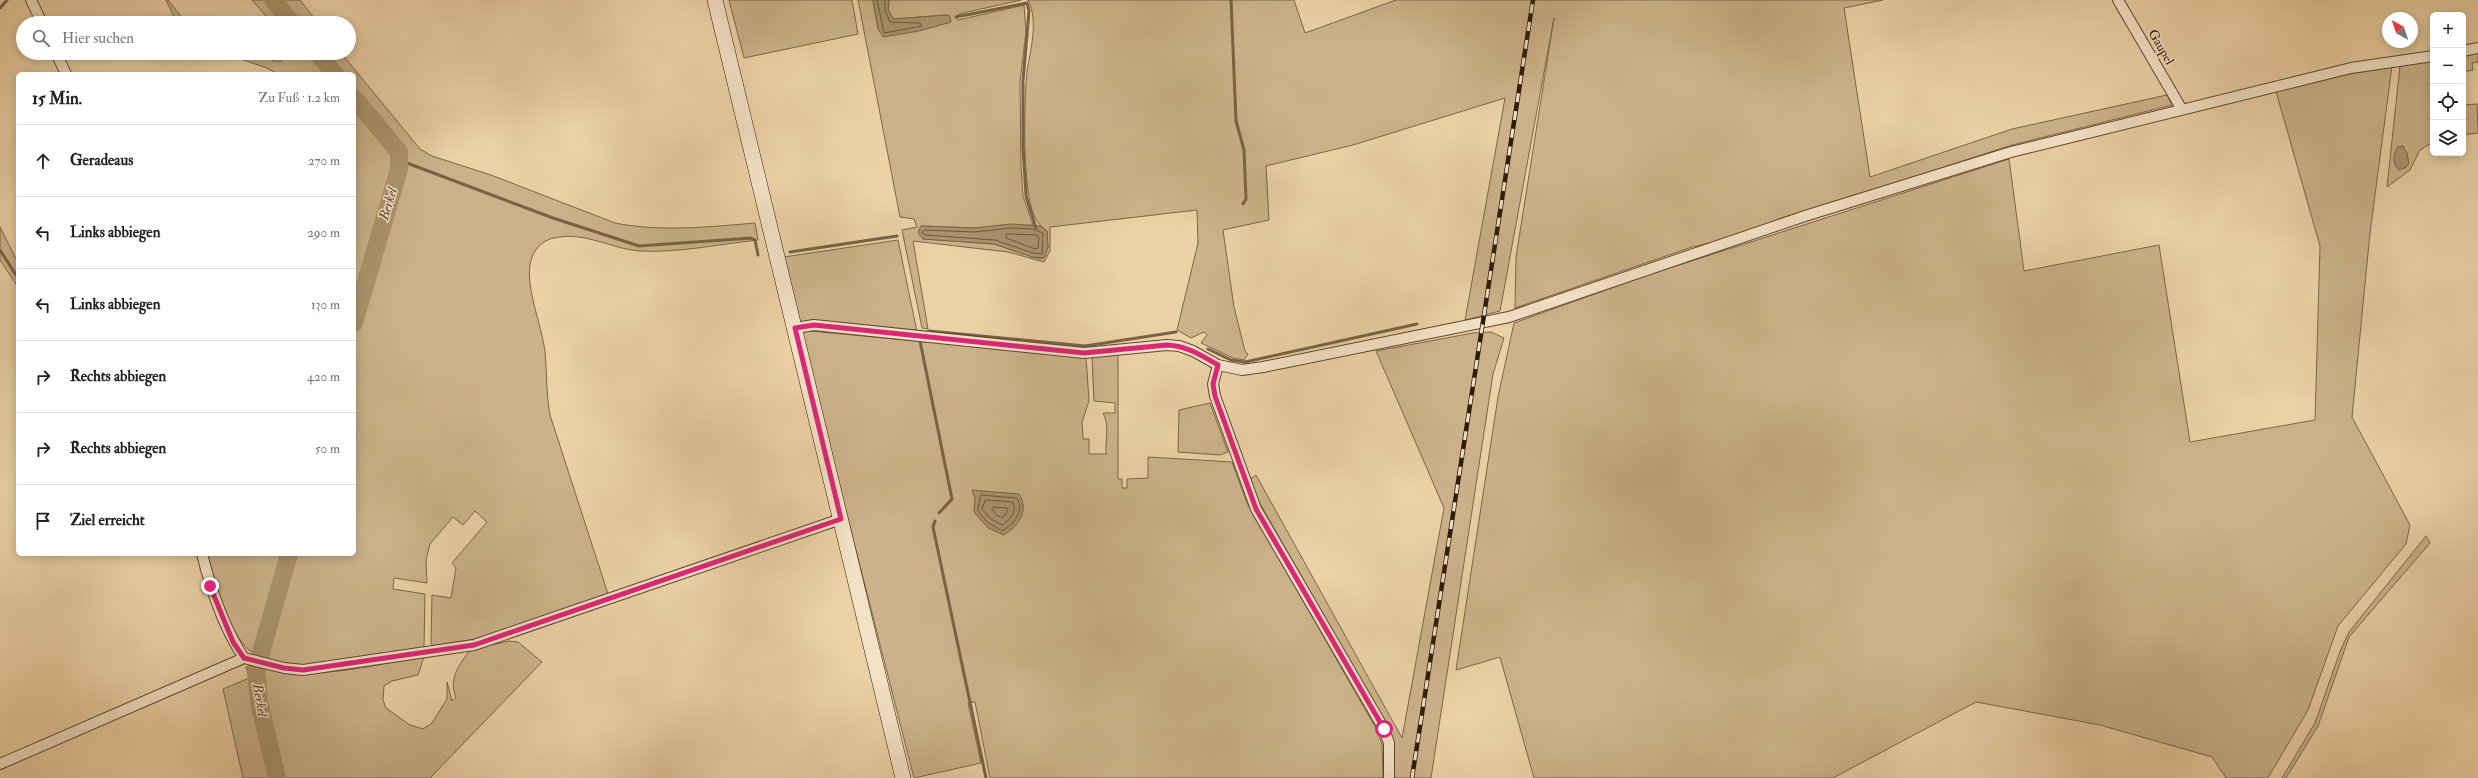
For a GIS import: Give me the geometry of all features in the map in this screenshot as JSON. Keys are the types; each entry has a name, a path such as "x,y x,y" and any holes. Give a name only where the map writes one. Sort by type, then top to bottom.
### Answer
{"main road":[{"path":"715,0 903,778"}],"street":[{"path":"31,0 39,16"},
{"name":"Gaupel","path":"2118,0 2181,108"},
{"path":"2466,50 2478,48"},
{"path":"795,328 814,325 1084,353 1167,345 1179,346 1193,351 1218,365 1242,370 1263,367 1509,316 1805,216 1989,158 2181,108 2351,68 2430,56"},
{"path":"59,60 65,72"},
{"path":"1218,365 1213,384 1215,396 1256,509 1384,729 1389,742 1389,778"},
{"path":"202,556 210,586 233,642 246,658 266,664 303,670 474,645 841,519"},
{"path":"0,764 246,658"}],"shaded area":[{"path":"166,0 168,0 181,16 174,16"},
{"path":"252,0 269,0 282,16 266,16"},
{"path":"275,0 281,0 292,13 282,0 300,0 313,16 289,16"},
{"path":"729,0 852,0 858,34 744,58"},
{"path":"858,0 873,0 878,29 933,27 950,22 947,15 893,19 888,9 889,0 1021,0 959,14 956,17 958,20 1024,5 1026,32 1020,82 1021,166 1023,196 1033,225 974,228 921,226 923,239 994,244 1040,259 1044,258 1048,247 1047,231 1036,220 1030,203 1027,186 1025,145 1027,72 1033,36 1033,17 1028,0 1294,0 1305,33 1396,0 1883,0 1844,8 1870,177 2012,129 2167,95 2172,105 2012,145 1714,242 1692,247 1515,308 1516,257 1554,18 1500,311 1465,320 1505,98 1353,145 1266,166 1269,220 1223,230 1234,307 1245,351 1248,354 1244,360 1233,358 1201,343 1207,335 1204,332 1191,338 1177,330 1198,243 1197,210 1050,227 1050,251 1044,262 1008,252 913,241 928,329 922,328 902,230 917,227 914,219 900,217"},
{"path":"2478,51 2478,62 2472,63 2473,70 2466,71 2466,53"},
{"path":"244,60 319,60 329,72 274,72"},
{"path":"326,60 347,60 420,149 432,156 491,175 615,223 632,226 685,228 755,223 758,240 670,251 640,251 629,250 587,239 565,236 546,241 534,252 532,256 529,270 530,281 545,352 550,415 608,594 475,639 433,646 431,643 432,595 451,598 456,568 452,563 487,522 475,511 463,525 453,517 430,544 426,560 427,583 394,578 393,589 425,594 424,647 364,659 299,665 262,657 290,556 356,556 356,327 400,168 400,152 356,97 356,72 335,72"},
{"path":"2430,61 2430,144 2420,150 2410,170 2387,187 2400,66"},
{"path":"2392,66 2370,233 2352,417 2410,525 2406,544 2338,626 2308,710 2268,778 2226,778 2212,757 2100,725 1976,702 1833,778 1534,778 1500,657 1456,670 1498,397 1514,323 1648,275 2009,159 2024,271 2159,245 2190,442 2315,420 2320,246 2275,88"},
{"path":"356,103 397,153 396,170 356,308"},
{"path":"2477,104 2478,133 2466,135 2466,105"},
{"path":"0,227 16,259 16,284 0,260"},
{"path":"898,240 917,332 797,321 784,257"},
{"path":"800,330 1086,357 1089,401 1082,422 1083,439 1089,439 1089,454 1106,454 1107,428 1103,413 1115,413 1115,403 1094,401 1092,357 1118,355 1118,479 1122,479 1122,488 1127,488 1127,479 1148,478 1148,457 1232,462 1247,503 1377,730 1382,744 1383,778 990,778 975,702 968,703 981,763 914,778"},
{"path":"1491,332 1504,338 1493,374 1431,778 1392,778 1394,743 1385,722 1258,500 1250,479 1256,475 1402,738 1444,508 1376,351 1473,333"},
{"path":"1210,403 1228,452 1220,455 1178,452 1179,410"},
{"path":"2426,536 2430,543 2349,637 2318,726 2286,778 2282,778 2315,723 2341,649 2349,632"},
{"path":"208,556 284,556 255,654 238,638 224,609 213,578"},
{"path":"509,641 518,642 542,662 430,778 279,778 262,700 260,667 300,673 321,673 362,668 424,657 418,675 392,681 384,686 383,700 386,708 410,725 423,729 432,723 447,699 447,682 452,701 456,697 453,684 454,678 462,661 470,650"},
{"path":"253,665 257,702 275,778 243,778 223,689 249,678 246,667"}],"water":[{"path":"873,0 889,0 888,9 893,19 947,15 950,16 951,22 919,31 883,37 878,29"},
{"path":"2403,146 2407,153 2409,164 2405,168 2399,170 2395,165 2394,156 2398,147"},
{"path":"1011,224 1040,226 1047,231 1048,247 1044,258 1032,257 994,244 923,239 918,233 921,226 974,228"},
{"path":"972,490 1019,494 1022,500 1023,512 1018,523 1004,535 988,528 974,512 975,498"}],"waterway":[{"path":"0,8 7,0"},
{"name":"Berkel","path":"273,0 286,16"},
{"path":"1231,0 1236,121 1244,150 1246,199 1243,204"},
{"path":"956,17 1027,3 1029,11 1023,81 1023,147 1026,196 1036,228"},
{"name":"Berkel","path":"323,60 333,72"},
{"name":"Berkel","path":"356,100 399,152 399,169 356,316"},
{"path":"399,160 553,218 639,246 751,238 755,240 758,255"},
{"path":"790,252 897,236"},
{"path":"0,250 16,275"},
{"path":"1208,349 1231,360 1245,362 1417,324"},
{"path":"929,331 1085,346 1176,332"},
{"path":"920,341 952,499 939,513"},
{"path":"935,521 933,527 986,778"},
{"name":"Berkel","path":"277,778 259,702 256,670 288,556"}],"railway":[{"path":"1412,778 1533,0"}],"route":[{"path":"210,586 233,642 244,658 266,664 303,670 474,645 528,628 596,603 841,519 795,328 814,325 1014,344 1084,353 1167,345 1179,346 1193,351 1218,365 1213,384 1215,396 1256,509 1334,646 1384,729"}]}
